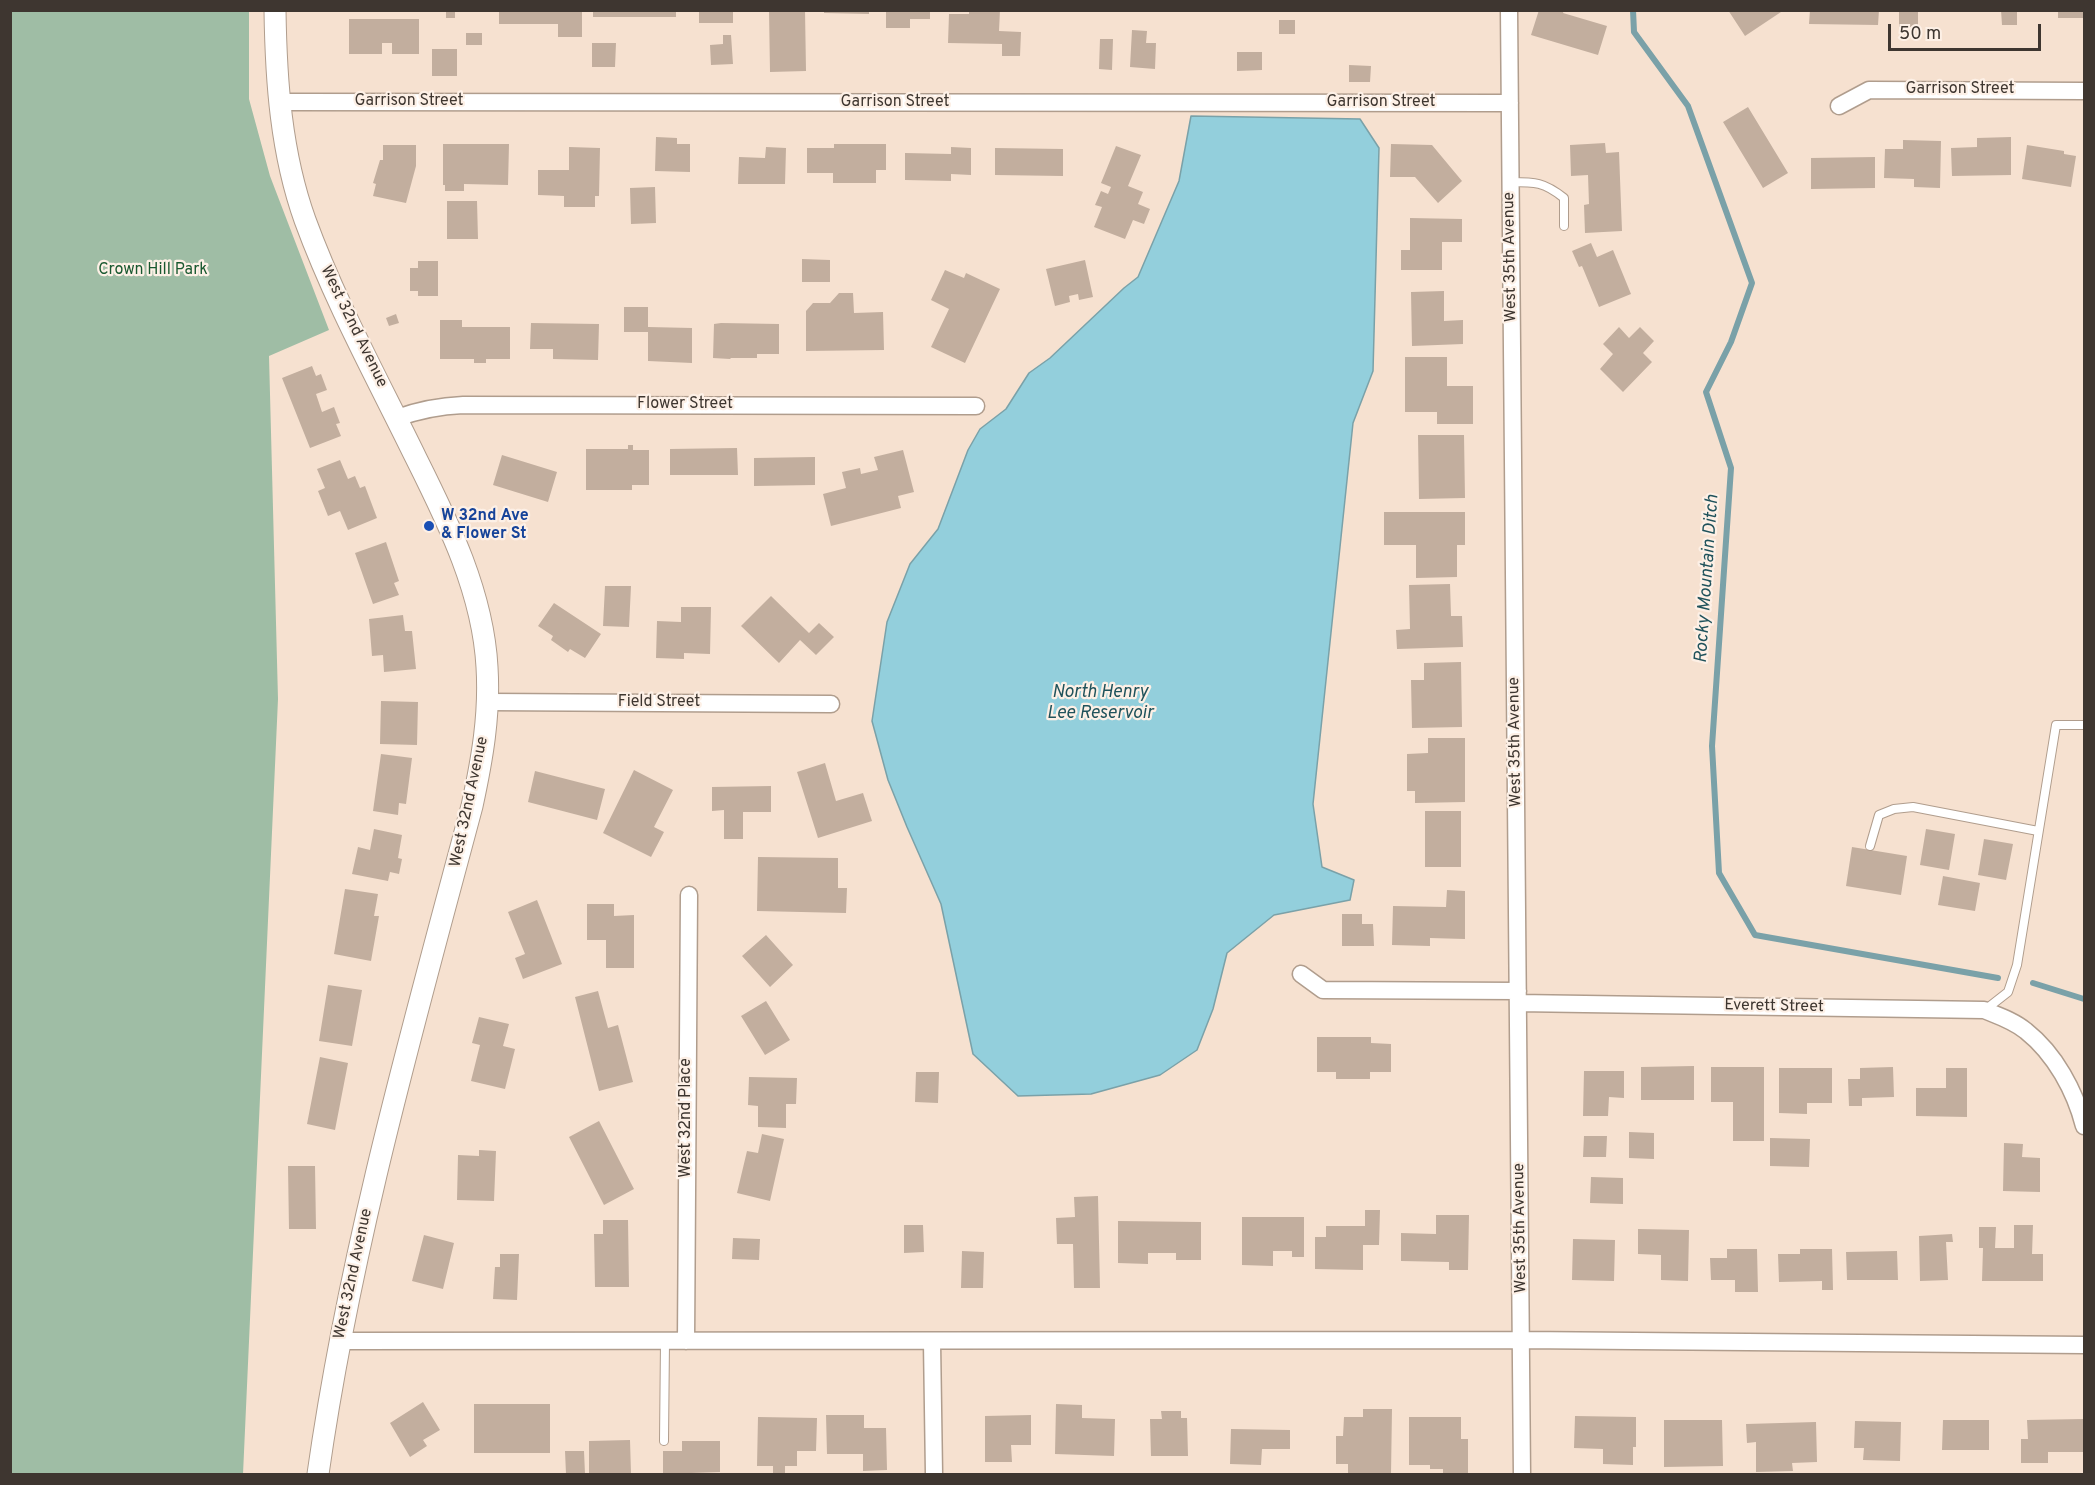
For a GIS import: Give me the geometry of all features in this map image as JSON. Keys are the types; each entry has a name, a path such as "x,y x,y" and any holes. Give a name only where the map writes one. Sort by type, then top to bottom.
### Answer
{"street":[{"name":"West 32nd Avenue","path":"275,10 280,102 290,168 304,218 333,286 442,511 470,583 484,643 488,702 484,742 472,806 382,1151 340,1341 318,1474"},
{"name":"West 35th Avenue","path":"1509,10 1522,1474"},
{"name":"Garrison Street","path":"1839,106 1869,90 2085,91"},
{"name":"Garrison Street","path":"280,102 1510,103"},
{"name":"Flower Street","path":"397,418 425,409 463,405 976,406"},
{"name":"Field Street","path":"488,702 831,704"},
{"name":"West 32nd Place","path":"686,1341 689,896"},
{"name":"Everett Street","path":"1301,974 1323,990 1984,1011 2006,1019 2025,1030 2046,1050 2072,1093 2085,1126"},
{"path":"340,1341 1522,1340 2085,1345"},
{"path":"932,1342 933,1474"}],"lane":[{"path":"1511,182 1537,182 1549,187 1564,198 1564,226"},
{"path":"1984,1011 2008,992 2017,965 2056,725 2085,725"},
{"path":"1870,846 1879,814 1894,809 1913,807 2038,831"},
{"path":"664,1442 665,1341"}],"green space":[{"name":"Crown Hill Park","path":"10,11 249,11 249,99 270,176 329,330 269,356 278,699 243,1474 11,1474"}],"water":[{"name":"North Henry Lee Reservoir","path":"1191,116 1360,119 1379,148 1373,371 1353,423 1313,804 1322,867 1354,880 1350,900 1274,915 1227,953 1213,1009 1197,1050 1160,1075 1091,1094 1018,1096 973,1054 941,904 888,780 872,721 887,622 910,564 938,529 968,450 980,429 1006,409 1029,373 1050,358 1138,277 1179,181"}],"building":[{"path":"446,10 455,10 455,18 446,18"},
{"path":"499,10 582,10 582,37 558,37 558,24 499,24"},
{"path":"593,10 676,10 676,17 593,17"},
{"path":"699,10 733,10 733,23 699,23"},
{"path":"769,10 805,10 806,71 770,72"},
{"path":"824,10 869,10 869,14 824,13"},
{"path":"886,10 930,10 930,19 910,19 910,28 886,28"},
{"path":"969,10 1000,10 999,31 1021,32 1020,56 1002,56 1002,44 948,43 949,14 969,14"},
{"path":"1539,10 1564,10 1563,13 1607,26 1598,55 1531,35"},
{"path":"1728,10 1780,10 1781,12 1745,36"},
{"path":"1810,10 1879,10 1878,25 1809,24"},
{"path":"1899,10 1918,10 1918,27 1899,27"},
{"path":"2001,10 2017,10 2017,25 2002,25"},
{"path":"2058,10 2084,10 2084,18 2058,18"},
{"path":"349,19 419,19 419,54 392,54 392,43 382,43 382,54 349,54"},
{"path":"1279,20 1295,20 1295,34 1279,34"},
{"path":"1132,30 1147,31 1146,43 1156,43 1155,69 1130,67"},
{"path":"466,33 482,33 482,45 466,45"},
{"path":"723,35 731,35 733,64 711,65 710,45 723,44"},
{"path":"1100,39 1113,39 1112,70 1099,69"},
{"path":"592,43 616,43 615,67 592,67"},
{"path":"432,49 457,49 457,76 432,76"},
{"path":"1237,52 1262,52 1262,70 1237,71"},
{"path":"1349,65 1371,66 1370,82 1349,82"},
{"path":"1748,107 1788,173 1763,188 1723,122"},
{"path":"656,137 677,138 677,144 690,144 690,172 655,171"},
{"path":"2011,137 2011,175 1952,176 1951,148 1977,147 1977,138"},
{"path":"1903,140 1941,141 1940,188 1914,187 1914,179 1884,178 1885,149 1903,149"},
{"path":"1605,143 1606,153 1619,152 1622,231 1585,233 1584,205 1589,204 1588,175 1571,176 1570,145"},
{"path":"443,144 509,144 508,185 464,184 464,191 445,191"},
{"path":"834,144 886,144 886,170 876,170 876,183 833,183 833,173 807,173 807,148 834,148"},
{"path":"1391,144 1432,145 1462,181 1438,203 1415,177 1390,177"},
{"path":"383,145 416,145 416,166 406,203 373,196 376,184 373,183 380,160 383,160"},
{"path":"2027,145 2064,151 2064,154 2076,156 2071,187 2022,179"},
{"path":"1116,146 1141,155 1128,186 1143,192 1138,204 1150,209 1144,224 1133,220 1125,239 1094,227 1102,207 1095,205 1101,191 1108,194 1111,187 1101,183"},
{"path":"569,147 600,148 599,196 595,196 595,207 564,207 564,196 538,195 538,170 569,170"},
{"path":"766,147 786,148 785,184 738,184 739,157 765,158"},
{"path":"951,147 971,148 971,175 951,174 951,181 905,180 905,153 951,154"},
{"path":"995,148 1063,149 1063,176 995,175"},
{"path":"1875,157 1875,188 1811,189 1811,158"},
{"path":"655,187 656,223 631,224 630,188"},
{"path":"447,201 477,201 478,239 447,239"},
{"path":"1410,218 1462,219 1462,242 1442,242 1442,270 1401,270 1401,250 1410,250"},
{"path":"1591,243 1597,257 1613,250 1631,294 1599,307 1582,266 1579,267 1572,251"},
{"path":"802,259 830,260 830,282 802,282"},
{"path":"1085,260 1093,297 1079,300 1078,294 1069,296 1070,302 1055,306 1046,269"},
{"path":"418,261 438,261 438,296 418,296 418,291 410,291 410,268 418,268"},
{"path":"945,270 964,278 966,273 1000,289 965,363 931,347 949,309 931,300"},
{"path":"1444,291 1444,321 1463,320 1463,344 1412,346 1411,292"},
{"path":"839,293 853,293 854,313 883,312 884,350 806,351 806,311 813,303 830,303"},
{"path":"624,307 648,307 648,327 692,328 692,363 648,361 648,332 624,332"},
{"path":"396,314 399,323 389,326 386,318"},
{"path":"440,320 462,320 462,327 510,327 510,359 486,359 486,363 474,363 474,359 440,359"},
{"path":"531,323 599,324 598,360 553,359 553,349 530,349"},
{"path":"714,324 779,324 779,354 757,354 757,358 713,358"},
{"path":"1619,327 1629,338 1640,327 1654,341 1643,353 1652,362 1623,392 1600,369 1613,354 1603,344"},
{"path":"1405,357 1447,357 1447,386 1473,386 1473,424 1437,424 1437,412 1405,412"},
{"path":"312,366 316,376 321,374 327,390 316,394 322,412 334,407 340,423 336,424 341,436 310,448 282,378"},
{"path":"1418,435 1464,435 1465,498 1419,499"},
{"path":"628,445 633,445 633,450 649,450 649,485 632,485 632,490 586,490 586,449 628,449"},
{"path":"737,448 738,475 670,475 670,449"},
{"path":"903,450 914,492 898,496 901,508 831,526 823,494 846,488 842,472 860,468 861,474 878,470 874,457"},
{"path":"502,455 557,472 548,502 493,485"},
{"path":"815,457 815,485 754,486 754,458"},
{"path":"340,460 348,479 355,476 360,488 365,486 377,518 348,530 340,511 328,516 318,491 325,488 317,469"},
{"path":"1384,512 1465,512 1465,545 1457,545 1457,577 1416,578 1416,545 1384,545"},
{"path":"386,542 399,581 394,583 399,595 373,604 355,553"},
{"path":"1450,584 1451,616 1462,616 1463,647 1397,649 1396,630 1410,629 1409,585"},
{"path":"605,586 631,586 629,627 603,626"},
{"path":"771,596 809,633 819,623 834,637 816,655 800,640 779,663 741,626"},
{"path":"554,603 601,634 585,658 570,649 568,652 551,640 553,636 538,626"},
{"path":"681,607 711,607 710,654 684,653 684,659 656,658 657,621 681,622"},
{"path":"403,615 405,631 412,631 416,669 384,672 383,655 372,656 369,619"},
{"path":"1461,662 1462,727 1412,728 1411,680 1424,680 1424,663"},
{"path":"381,701 418,702 417,745 380,744"},
{"path":"1428,738 1465,738 1465,802 1415,803 1415,791 1407,791 1407,754 1428,753"},
{"path":"381,754 412,758 406,804 399,803 398,815 373,811"},
{"path":"825,763 836,801 863,793 872,821 818,838 797,772"},
{"path":"634,770 673,790 654,827 664,832 651,857 603,833"},
{"path":"535,771 605,789 597,820 528,802"},
{"path":"771,786 771,812 743,812 743,839 724,839 724,810 712,811 712,787"},
{"path":"1425,811 1461,811 1461,867 1425,867"},
{"path":"374,829 402,835 398,858 402,859 399,874 390,872 388,881 352,874 358,847 370,850"},
{"path":"1926,829 1955,834 1949,870 1920,865"},
{"path":"1984,839 2013,844 2006,880 1978,875"},
{"path":"1852,847 1907,856 1901,895 1846,886"},
{"path":"758,857 838,858 838,888 847,888 846,913 757,911"},
{"path":"1943,876 1980,883 1975,911 1938,905"},
{"path":"345,889 378,894 374,916 379,916 371,961 334,954"},
{"path":"1447,890 1465,891 1465,939 1430,938 1430,946 1392,945 1393,906 1446,907"},
{"path":"537,900 562,964 523,979 515,958 525,954 508,912"},
{"path":"587,904 614,904 614,916 634,915 634,968 606,968 606,940 587,940"},
{"path":"1342,914 1362,914 1362,924 1373,924 1374,946 1342,946"},
{"path":"766,935 793,965 770,987 742,956"},
{"path":"328,985 362,990 352,1046 319,1041"},
{"path":"598,991 608,1028 618,1025 633,1082 599,1091 575,997"},
{"path":"766,1001 790,1040 765,1055 741,1016"},
{"path":"479,1017 509,1024 503,1046 515,1049 505,1089 471,1081 480,1045 472,1043"},
{"path":"1317,1037 1371,1037 1371,1043 1391,1044 1391,1072 1370,1072 1370,1079 1336,1079 1336,1072 1317,1072"},
{"path":"320,1057 348,1063 335,1130 307,1124"},
{"path":"1694,1066 1694,1100 1641,1100 1641,1067"},
{"path":"1711,1067 1764,1067 1764,1141 1733,1141 1733,1102 1711,1102"},
{"path":"1893,1067 1894,1097 1862,1098 1862,1106 1849,1106 1848,1079 1860,1079 1860,1068"},
{"path":"1779,1068 1832,1068 1832,1103 1807,1103 1807,1114 1779,1113"},
{"path":"1946,1068 1967,1068 1967,1117 1916,1116 1916,1088 1946,1088"},
{"path":"1584,1071 1624,1071 1624,1098 1609,1097 1608,1116 1583,1116"},
{"path":"916,1072 939,1072 938,1103 915,1102"},
{"path":"749,1077 797,1078 796,1104 786,1104 786,1128 758,1127 758,1106 748,1105"},
{"path":"599,1121 634,1189 604,1205 569,1137"},
{"path":"1629,1132 1654,1133 1654,1159 1629,1158"},
{"path":"762,1134 784,1139 770,1201 737,1193 747,1151 758,1153"},
{"path":"1584,1136 1607,1136 1606,1157 1583,1157"},
{"path":"1770,1138 1810,1139 1809,1167 1770,1166"},
{"path":"2004,1143 2023,1144 2022,1157 2040,1158 2040,1192 2003,1191"},
{"path":"479,1150 496,1151 494,1201 457,1200 458,1155 479,1156"},
{"path":"288,1166 315,1166 316,1229 289,1229"},
{"path":"1591,1177 1623,1178 1623,1204 1590,1203"},
{"path":"1098,1196 1100,1288 1074,1288 1073,1244 1057,1244 1056,1218 1075,1217 1074,1197"},
{"path":"1365,1210 1380,1210 1379,1245 1363,1245 1363,1270 1315,1269 1315,1237 1326,1237 1326,1226 1365,1226"},
{"path":"1436,1215 1469,1215 1468,1270 1449,1270 1449,1262 1401,1261 1401,1233 1436,1234"},
{"path":"1242,1217 1304,1217 1304,1257 1292,1257 1292,1251 1273,1251 1273,1266 1242,1265"},
{"path":"603,1220 628,1220 629,1287 595,1287 594,1234 603,1234"},
{"path":"1118,1221 1201,1222 1201,1260 1176,1260 1176,1253 1148,1253 1148,1264 1118,1263"},
{"path":"904,1225 923,1225 924,1252 904,1253"},
{"path":"2014,1225 2033,1225 2032,1254 2043,1254 2043,1281 1982,1281 1983,1248 1979,1248 1979,1227 1996,1227 1995,1248 2014,1248"},
{"path":"1638,1229 1689,1230 1688,1281 1661,1280 1661,1255 1638,1254"},
{"path":"1952,1234 1953,1242 1946,1242 1948,1280 1920,1281 1919,1236"},
{"path":"424,1235 454,1243 443,1289 412,1281"},
{"path":"733,1238 760,1239 759,1260 732,1259"},
{"path":"1573,1239 1615,1240 1614,1281 1572,1280"},
{"path":"1727,1249 1757,1249 1758,1292 1735,1292 1735,1280 1711,1280 1710,1258 1727,1258"},
{"path":"1800,1249 1832,1249 1833,1290 1822,1290 1822,1281 1779,1282 1778,1254 1800,1254"},
{"path":"962,1251 984,1252 983,1288 961,1288"},
{"path":"1897,1251 1898,1280 1847,1280 1846,1252"},
{"path":"500,1254 519,1254 517,1300 493,1299 495,1267 500,1267"},
{"path":"423,1402 440,1430 423,1440 427,1446 410,1457 390,1423"},
{"path":"474,1404 550,1404 550,1453 474,1453"},
{"path":"1056,1404 1082,1405 1082,1418 1115,1419 1114,1456 1055,1454"},
{"path":"1363,1409 1392,1409 1391,1474 1348,1474 1348,1464 1336,1464 1336,1436 1343,1436 1344,1417 1363,1417"},
{"path":"1161,1411 1181,1411 1181,1418 1187,1418 1188,1456 1151,1456 1150,1419 1162,1419"},
{"path":"826,1415 864,1415 864,1428 886,1428 887,1470 863,1471 863,1454 827,1454"},
{"path":"1031,1415 1031,1445 1011,1445 1012,1462 985,1462 985,1416"},
{"path":"1575,1416 1636,1417 1636,1447 1633,1447 1633,1465 1603,1464 1603,1449 1574,1448"},
{"path":"758,1417 817,1418 816,1451 797,1451 797,1466 785,1466 785,1474 773,1474 773,1466 757,1466"},
{"path":"1409,1417 1461,1417 1461,1439 1468,1439 1468,1474 1443,1474 1443,1469 1430,1469 1430,1465 1409,1465"},
{"path":"2084,1419 2084,1452 2048,1452 2048,1463 2021,1463 2021,1439 2028,1439 2027,1420"},
{"path":"1664,1420 1722,1420 1723,1466 1664,1467"},
{"path":"1943,1420 1989,1420 1989,1450 1942,1450"},
{"path":"1855,1421 1901,1422 1900,1461 1863,1460 1864,1448 1854,1448"},
{"path":"1816,1422 1817,1462 1792,1463 1793,1471 1756,1472 1756,1442 1747,1443 1746,1424"},
{"path":"1231,1429 1290,1430 1290,1449 1262,1449 1261,1465 1230,1464"},
{"path":"630,1440 631,1474 589,1473 589,1441"},
{"path":"682,1441 720,1441 720,1472 663,1474 663,1451 682,1451"},
{"path":"565,1451 584,1451 585,1474 566,1474"}],"waterway":[{"name":"Rocky Mountain Ditch","path":"1633,10 1634,32 1688,106 1752,283 1731,342 1706,392 1731,468 1712,746 1719,873 1755,935 1998,978"},
{"name":"Rocky Mountain Ditch","path":"2033,983 2084,999"}],"place":[{"name":"W 32nd Ave & Flower St","path":"429,526"}]}
